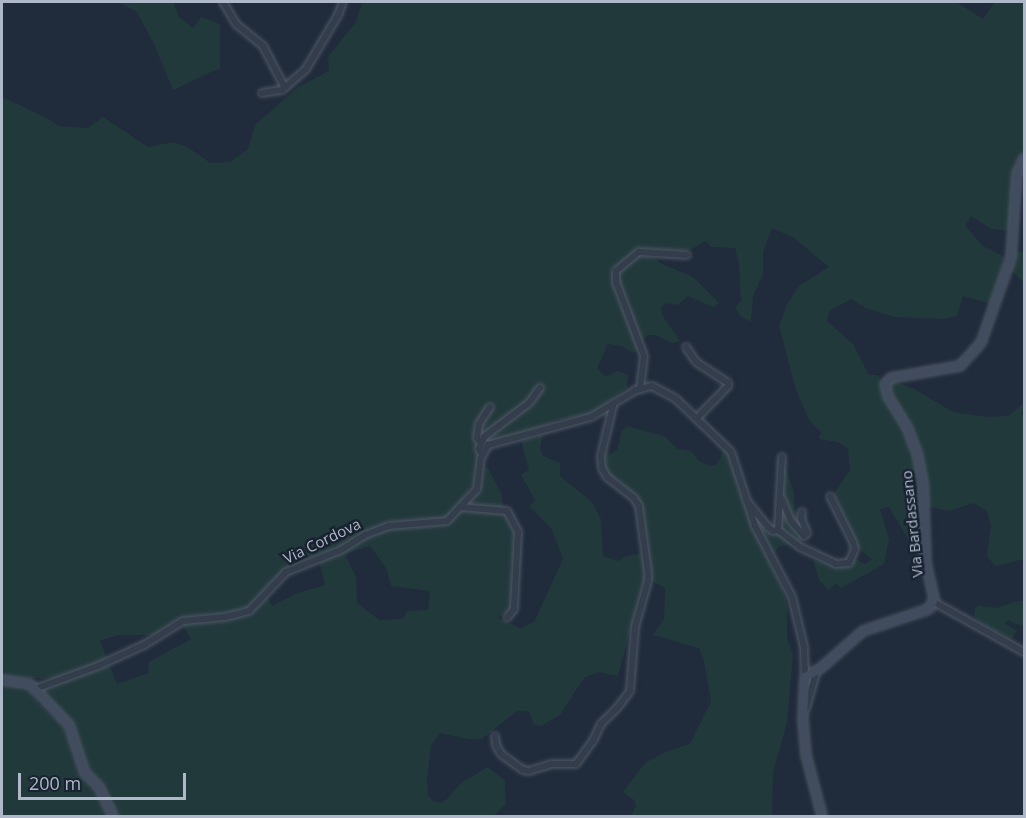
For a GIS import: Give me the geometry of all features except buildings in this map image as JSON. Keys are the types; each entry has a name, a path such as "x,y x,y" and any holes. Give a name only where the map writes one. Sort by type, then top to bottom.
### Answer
{"street":[{"path":"223,2 236,24 263,46 285,88"},
{"path":"262,93 271,94 285,88 306,69 338,15 343,2"},
{"name":"Via Bardassano","path":"934,602 926,563 923,483 917,453 907,427 888,396 885,384 891,378 960,366 981,344 1011,258 1017,174 1024,158"},
{"path":"640,389 644,356 614,276 620,266 639,252 687,255"},
{"path":"686,347 696,362 728,383 698,417"},
{"path":"482,454 488,445 591,417 640,389 652,386 676,399 698,417 731,452 756,526 792,597 804,647 803,718 806,755 822,816"},
{"path":"480,442 529,403 540,388"},
{"path":"495,736 501,754 523,770 529,771 552,764 576,764 593,741 601,724 630,691 635,627 648,581 648,572 639,506 634,498 607,477 602,468 601,456 613,406"},
{"name":"Via Cordova","path":"35,689 98,666 144,645 183,621 232,616 249,611 286,572 341,550 365,535 389,526 447,521 477,489 482,454 477,438 479,424 490,407"},
{"path":"778,530 782,456"},
{"path":"781,496 791,521 804,536 807,532 801,519 802,512"},
{"path":"746,499 772,531 778,530 800,547 836,564 849,562 855,549 853,542 830,496"},
{"path":"460,507 507,511 518,532 514,609 507,618"},
{"path":"805,677 816,672 863,632 926,610 934,602 1024,652"},
{"path":"803,718 816,672"},
{"path":"2,680 30,684 69,725 85,773 99,787 113,816"}],"green space":[{"path":"119,2 173,2 179,17 193,28 201,17 220,24 220,68 173,90 155,46 137,12"},
{"path":"362,2 956,2 983,19 994,3 1024,2 1024,152 1016,163 1014,172 1010,231 992,229 971,216 965,226 983,246 1005,257 992,304 963,296 957,316 942,319 894,317 866,308 851,299 829,311 827,321 853,344 869,375 878,375 906,428 921,483 925,566 917,568 915,551 889,507 880,509 889,539 884,564 841,588 836,583 829,590 819,580 813,560 842,567 855,559 865,564 872,559 858,548 834,493 850,470 848,449 838,442 819,439 821,432 809,420 796,390 779,326 787,304 800,285 829,267 794,238 772,228 763,252 763,274 753,296 751,322 740,316 735,307 741,301 739,264 735,248 711,247 706,241 688,251 640,249 612,268 614,281 639,349 633,353 622,346 608,344 597,368 606,377 617,371 628,375 627,388 591,414 558,420 545,425 544,430 484,446 479,466 476,467 475,481 463,498 466,503 480,488 484,468 488,468 502,495 502,506 499,509 503,510 517,532 511,609 498,618 520,628 534,622 563,559 551,528 529,506 535,501 521,474 529,470 521,441 543,435 540,448 543,456 560,463 560,476 593,503 601,520 603,556 618,561 624,557 643,553 645,577 618,676 598,672 584,678 560,715 541,726 534,725 529,711 517,711 482,739 468,739 440,733 431,745 427,780 428,795 433,801 441,803 462,782 488,767 505,781 506,804 493,816 118,816 81,757 79,743 42,690 109,664 117,684 148,673 149,662 191,639 181,623 240,617 255,610 268,596 272,606 297,593 325,585 319,562 360,541 293,564 255,605 239,613 197,615 173,622 156,635 118,635 100,641 107,659 57,679 2,677 2,97 59,126 88,128 103,117 148,147 174,142 189,148 210,163 230,162 248,149 255,125 298,87 329,71 328,57 356,22","holes":["370,546 386,568 391,586 430,591 428,610 407,611 403,619 379,620 357,603 356,577 345,554"]},
{"path":"1014,252 1024,252 1024,283 1010,269"},
{"path":"639,254 651,256 660,263 693,277 719,303 713,307 688,296 678,305 665,303 661,309 662,315 680,341 673,343 655,335 648,335 641,342 618,283 618,271"},
{"path":"892,380 916,390 953,412 987,417 1008,416 1024,403 1024,410 1021,412 1024,416 1024,559 995,566 987,556 991,526 987,511 974,503 950,511 929,507 925,504 925,483 890,395 887,383"},
{"path":"627,426 664,436 678,449 691,451 699,461 710,466 716,465 724,446 731,457 754,528 783,591 787,603 787,639 793,655 787,722 773,773 772,816 631,816 636,806 634,800 623,792 645,763 666,752 690,744 711,702 704,661 699,648 653,635 664,619 665,588 649,579 640,505 603,468 604,452 611,454 617,450 622,431"},
{"path":"784,463 794,492 795,512 805,540 778,547 774,555 757,526 751,507 766,531 776,533"},
{"path":"1024,601 1024,627 1008,620 1005,624 1017,631 1011,639 977,621 974,615 975,608 979,606 996,608"},
{"path":"2,685 24,687 60,722 109,816 2,816"}]}
